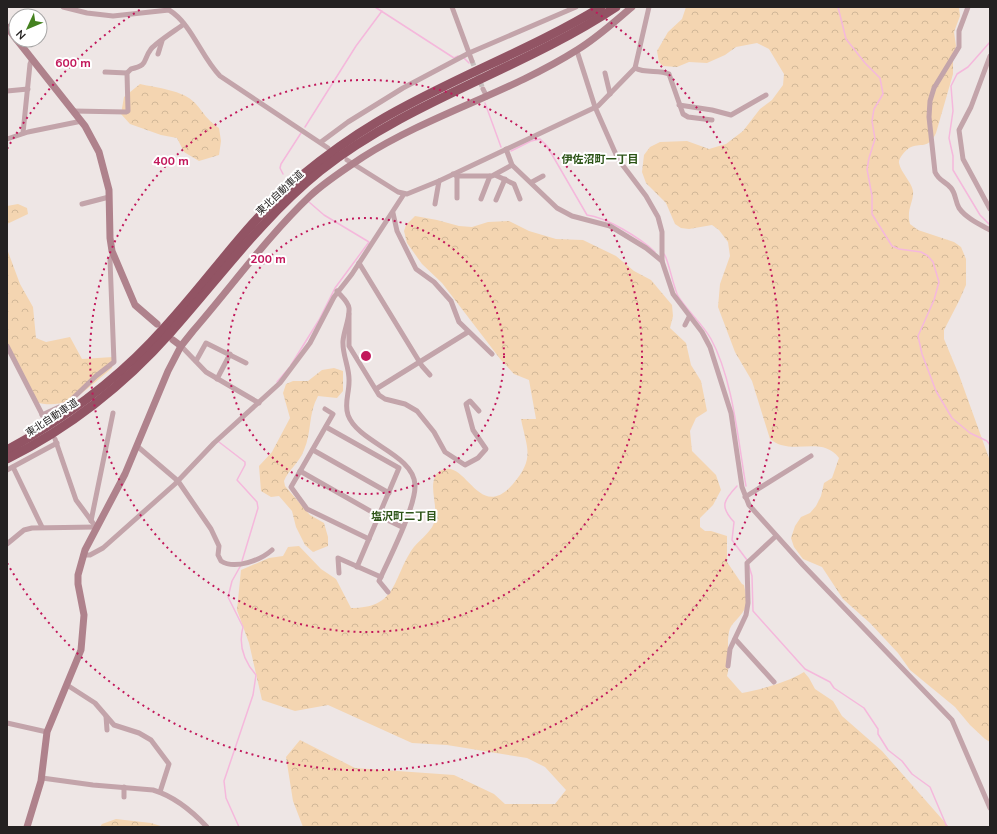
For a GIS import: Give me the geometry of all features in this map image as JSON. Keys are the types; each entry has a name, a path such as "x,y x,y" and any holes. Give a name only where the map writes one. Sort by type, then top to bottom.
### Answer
{"highway":[{"name":"東北自動車道","path":"7,450 61,418 116,376 165,327 260,215 299,178 336,149 384,118 547,38 601,7"},
{"name":"東北自動車道","path":"7,458 48,435 83,412 138,366 171,332 266,220 304,184 341,155 406,115 551,45 616,7"}],"street":[{"path":"63,7 91,14 113,16 171,9 184,24 209,64 220,76 232,86 321,142 328,148"},
{"path":"452,7 472,61"},
{"path":"321,142 354,118 404,88 461,57 576,7"},
{"path":"27,827 42,778 47,732 81,650 84,615 78,584 83,555 96,527 125,474 168,371 181,346 277,229 311,195 350,162 448,113 487,97 577,51 632,7"},
{"path":"350,162 398,192 404,194 414,192 455,175 595,107 635,68 649,7"},
{"path":"968,7 959,31 959,47 934,88 930,101 930,126 938,178 949,185 956,194 958,204 962,211 970,218 990,230"},
{"path":"105,72 127,73 131,69 139,68 145,64 151,49 184,24"},
{"path":"158,54 162,41"},
{"path":"23,48 82,121 98,152 105,173 109,197 110,238 113,254 135,305 157,324"},
{"path":"577,51 595,107 621,165 646,196 658,217 662,232 662,261 673,294 708,341 731,412 742,487 745,497 753,512 952,720 990,808"},
{"path":"990,56 971,107 959,130 965,164 990,209"},
{"path":"24,133 32,59"},
{"path":"635,68 641,72 665,72 669,74 683,114 712,120"},
{"path":"74,111 128,111 127,73"},
{"path":"605,73 610,94"},
{"path":"7,91 28,89"},
{"path":"484,89 487,97"},
{"path":"679,105 731,115 766,95"},
{"path":"703,119 705,109"},
{"path":"7,139 24,133 82,121"},
{"path":"506,149 512,165 532,182 557,208 572,216 610,226 646,248 662,261"},
{"path":"481,199 492,175 512,165"},
{"path":"455,175 492,175 505,179 514,184 520,199"},
{"path":"455,175 457,198"},
{"path":"532,182 543,176"},
{"path":"496,200 505,179"},
{"path":"435,204 439,181"},
{"path":"83,555 90,555 104,548 178,481 214,443 280,383 310,343 337,291 359,263 404,194"},
{"path":"82,204 109,197"},
{"path":"393,212 397,231 416,269 434,282 451,301 459,322 492,354"},
{"path":"7,346 44,418 68,403 96,376 114,362 110,260 113,254"},
{"path":"359,263 420,362 430,375"},
{"path":"337,291 346,300 349,311 349,346 376,389 385,399 405,404 417,411 434,432 445,452 465,465 478,458 486,449 473,430 466,404 470,401 479,411"},
{"path":"349,311 343,342 349,374 346,410 351,423 355,428 403,463 415,484 413,501 379,581 388,592"},
{"path":"685,325 689,317"},
{"path":"376,389 468,332"},
{"path":"173,340 181,346 206,372 259,402"},
{"path":"196,361 206,343 246,363"},
{"path":"217,379 230,354"},
{"path":"325,409 333,414 291,487 307,509 369,539"},
{"path":"91,521 113,413"},
{"path":"326,427 399,468 357,567"},
{"path":"7,470 13,468 56,441 76,500 96,527"},
{"path":"137,446 178,481 211,529 219,546 218,555 221,561 240,564 272,550"},
{"path":"312,450 389,492"},
{"path":"745,497 811,456"},
{"path":"13,468 42,527"},
{"path":"300,472 379,516 402,527"},
{"path":"8,541 24,530 42,527 96,527"},
{"path":"728,666 730,649 746,615 748,603 747,563 776,536"},
{"path":"339,573 338,558 381,577"},
{"path":"736,639 774,682"},
{"path":"67,685 95,703 117,727 139,734 151,740 169,764 160,792"},
{"path":"106,716 107,730"},
{"path":"7,723 47,732"},
{"path":"42,778 147,789 160,792 184,807 207,827"},
{"path":"124,787 124,797"}],"green space":[{"path":"686,7 959,7 960,16 954,32 956,46 953,58 953,74 936,133 927,144 909,148 901,157 899,163 913,191 909,210 910,224 918,230 954,242 961,247 966,259 966,285 944,330 944,339 959,375 990,461 990,742 970,725 955,707 910,670 898,653 870,623 843,599 822,567 803,559 794,547 791,538 795,526 801,517 810,513 816,506 821,496 824,483 832,478 839,458 827,448 780,445 770,439 752,381 735,352 718,307 720,284 730,256 728,242 719,230 712,225 689,229 681,228 675,224 666,203 646,183 642,172 644,155 650,147 660,142 687,141 709,149 726,144 743,131 760,109 772,100 783,85 784,74 769,49 757,43 736,47 725,55 707,63 689,62 677,67 663,66 659,62 657,51 668,32 682,19"},
{"path":"140,84 177,92 195,103 208,119 219,128 221,141 219,155 199,161 184,152 177,138 161,135 130,124 121,114 124,97"},
{"path":"18,204 27,208 28,214 7,224 7,206"},
{"path":"415,216 459,226 472,227 488,222 509,221 529,231 556,239 583,240 616,256 634,271 651,280 672,305 673,316 670,328 686,343 691,365 701,381 707,411 696,418 690,431 692,451 716,475 721,490 713,505 700,518 700,527 705,531 711,531 727,536 727,562 744,585 746,593 746,606 729,632 729,665 727,676 742,693 782,682 804,672 815,689 833,701 842,716 882,751 949,827 303,827 293,801 286,757 300,740 355,768 454,775 494,794 505,804 555,804 566,790 545,767 527,758 447,745 412,743 328,705 295,711 262,700 249,643 237,610 241,570 269,558 283,556 288,547 299,546 321,569 336,579 351,608 366,607 377,603 385,598 391,591 411,551 430,531 434,523 435,510 433,488 436,475 440,471 449,469 457,472 481,494 490,497 501,494 513,484 524,467 528,453 521,419 536,419 529,380 514,374 501,360 442,283 422,264 407,243 404,231 406,225"},
{"path":"7,249 20,284 33,307 36,338 46,342 70,337 82,359 113,357 112,368 86,390 68,401 58,404 35,402 7,345"},
{"path":"334,368 343,371 343,391 337,398 318,396 313,410 304,450 284,481 285,486 310,515 324,523 328,537 328,546 313,552 305,545 296,527 292,511 279,496 271,497 261,491 259,466 272,452 290,418 283,393 286,384 293,381 308,381 322,370"},
{"path":"116,819 151,823 164,827 100,827 102,824"}],"waterway":[{"path":"375,7 454,58 458,56"},
{"path":"838,7 846,39 865,63 880,78 883,94 874,109 872,121 875,139 867,169 872,196 872,214 892,246 899,249 921,252 928,256 933,262 939,282 934,300 918,336 922,354 936,391 952,418 970,433 987,441 990,445"},
{"path":"305,127 356,46 382,11"},
{"path":"990,42 968,67 957,74 951,86 953,111 949,138 953,156 953,170 980,215 990,225"},
{"path":"464,58 469,63"},
{"path":"485,103 501,147"},
{"path":"283,174 280,168 281,164 301,133"},
{"path":"511,151 531,141 540,139 547,146 587,215 613,224 641,241 655,252"},
{"path":"291,365 319,320 335,288 369,242 324,215 309,202"},
{"path":"664,254 678,296 711,339 725,373 734,411 746,486"},
{"path":"277,382 289,368"},
{"path":"219,442 245,462 245,465 237,480 257,502 258,508 242,561"},
{"path":"737,486 726,499 725,507 726,512 734,522 732,540 747,560"},
{"path":"239,827 226,798 224,781 253,695 256,675 245,658 241,640 243,627 228,597 232,581 241,565"},
{"path":"749,566 752,576 753,611 805,669 830,682 834,688 864,708 878,729 878,734 888,750 902,761 912,774 930,787 947,827"}],"tunnel":[{"path":"472,61 483,89"}],"district":[{"name":"伊佐沼町一丁目","path":"600,159"},
{"name":"塩沢町二丁目","path":"404,516"}]}
